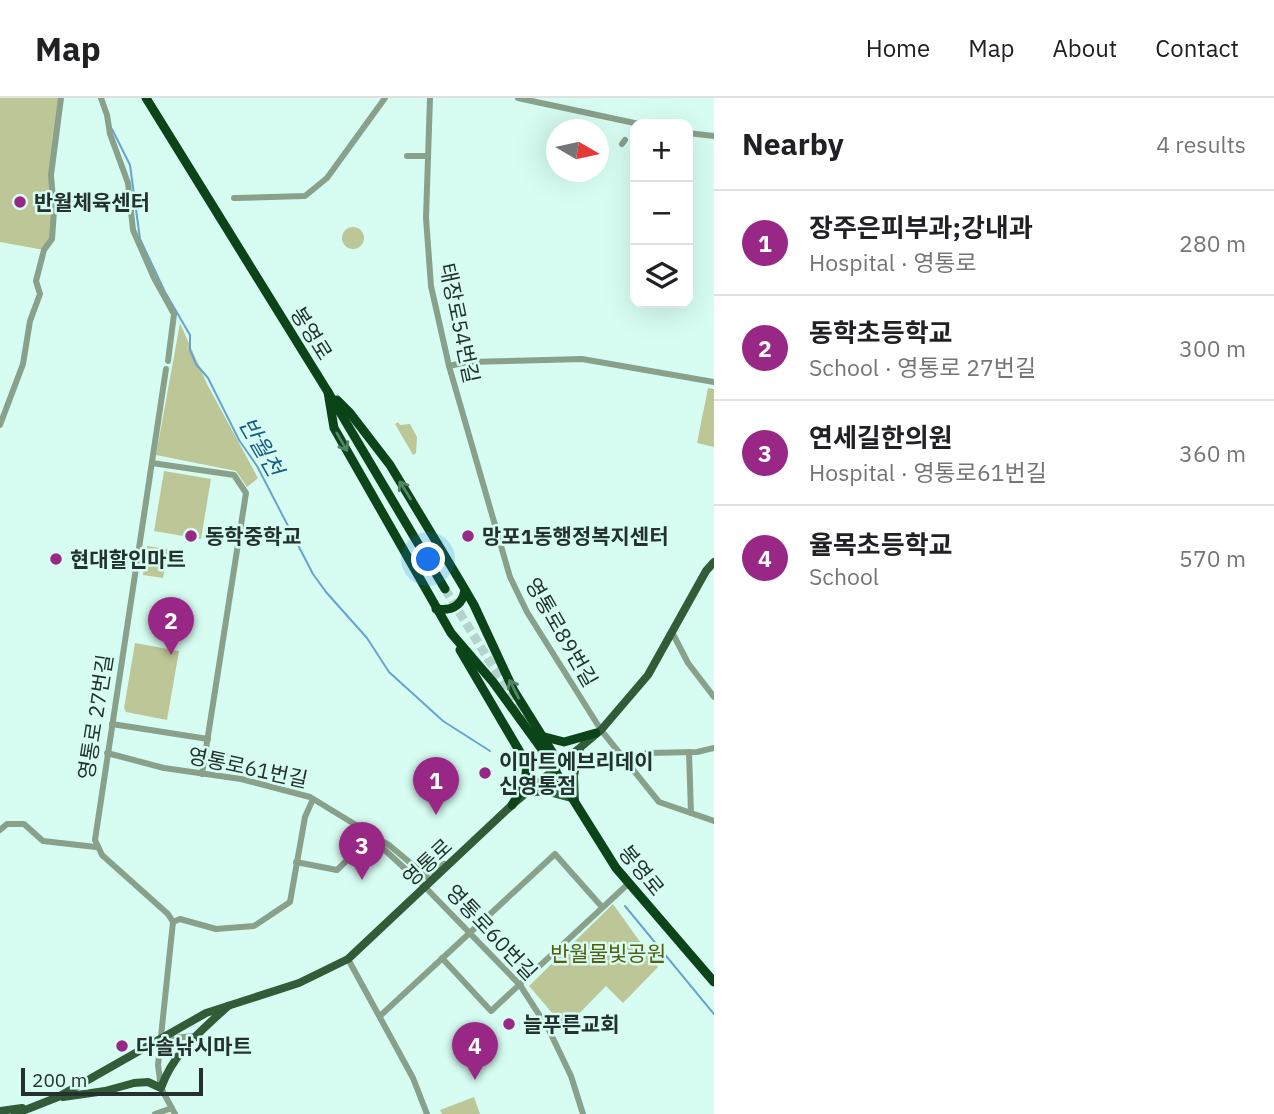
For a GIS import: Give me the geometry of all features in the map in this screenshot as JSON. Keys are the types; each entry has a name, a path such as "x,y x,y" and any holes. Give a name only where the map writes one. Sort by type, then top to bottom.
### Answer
{"highway":[{"name":"봉영로","path":"146,98 328,392 445,589"},
{"path":"328,392 350,412 390,466 460,581 514,691 552,752 554,771"},
{"path":"328,392 334,428 527,764 525,784 512,804"},
{"path":"436,609 452,609 462,601 465,590 460,581"},
{"path":"451,633 493,682 541,748 554,771"},
{"path":"541,736 564,742 599,732"},
{"name":"봉영로","path":"554,771 616,868 714,982"}],"main road":[{"name":"영통로","path":"15,1114 58,1097 206,1013 299,983 348,959 512,804 599,732 648,675 714,562"},
{"path":"527,793 545,791 573,801 574,776 580,746"},
{"path":"58,1097 93,1094 134,1083 148,1082 161,1088 176,1058 230,1004"},
{"path":"0,1111 39,1105"}],"street":[{"path":"0,425 23,364 30,321 40,294 36,281 44,250 52,239 54,211 51,175 61,98"},
{"path":"101,98 110,134 128,183 133,230 153,278 174,314 168,361"},
{"path":"234,198 305,196 327,178 384,98"},
{"name":"태장로54번길","path":"430,98 426,219 431,286 449,366 490,508"},
{"path":"519,98 630,122"},
{"path":"693,134 714,136"},
{"path":"407,156 428,156"},
{"path":"449,366 467,362 582,359 714,382"},
{"name":"영통로 27번길","path":"96,847 96,819 166,369"},
{"path":"152,463 234,475 246,493 202,774"},
{"name":"영통로89번길","path":"490,508 510,577 527,611 599,732 659,802 714,821"},
{"path":"673,634 688,663 714,697"},
{"path":"112,724 208,739"},
{"path":"627,763 647,753 689,752 714,748"},
{"path":"689,752 691,813"},
{"name":"영통로61번길","path":"107,753 164,768 242,779 313,799 372,836"},
{"path":"0,830 6,824 24,824 43,841 96,847 176,920 216,929 254,926 290,902 305,817 313,799"},
{"path":"296,862 337,870 372,836"},
{"path":"372,836 389,845 416,867 429,885"},
{"path":"372,836 384,851 429,885"},
{"path":"416,867 433,872 461,855"},
{"path":"380,1016 555,855 602,906"},
{"path":"442,958 491,1011 629,883"},
{"name":"영통로60번길","path":"429,885 520,985 549,1030 571,1076 583,1114"},
{"path":"155,1114 173,1111 161,1088 158,1065 176,920"},
{"path":"348,959 380,1016 428,1114"},
{"path":"162,1039 196,1036"}],"green space":[{"path":"0,98 61,98 55,135 52,239 44,250 0,242"},
{"path":"349,227 357,227 364,234 364,242 357,249 349,249 342,242 342,234"},
{"path":"180,323 207,384 258,478 247,487 236,471 156,455"},
{"path":"708,388 714,389 714,447 697,443"},
{"path":"398,422 400,425 410,424 417,437 416,453 413,455 395,424"},
{"path":"164,471 211,479 201,539 154,531"},
{"path":"147,546 168,549 163,578 143,575"},
{"path":"135,643 179,651 167,720 126,712 124,708"},
{"name":"반월물빛공원","path":"613,904 658,967 623,1003 606,986 565,1028 529,986"},
{"path":"474,1097 480,1114 442,1114 440,1110"}],"waterway":[{"name":"반월천","path":"112,129 130,165 140,239 165,292 190,335 190,350 196,364 208,378 313,574 367,638 389,672 443,721 490,751"},
{"name":"반월천","path":"625,906 714,1014"}],"tunnel":[{"path":"445,589 532,730"}],"place":[{"name":"반월체육센터","path":"20,202"},
{"name":"동학중학교","path":"191,536"},
{"name":"망포1동행정복지센터","path":"468,536"},
{"name":"현대할인마트","path":"56,559"},
{"name":"동학초등학교","path":"171,655"},
{"name":"이마트에브리데이 신영통점","path":"485,773"},
{"name":"장주은피부과;강내과","path":"436,815"},
{"name":"연세길한의원","path":"362,880"},
{"name":"늘푸른교회","path":"509,1024"},
{"name":"다솔낚시마트","path":"122,1046"},
{"name":"율목초등학교","path":"475,1080"}]}
